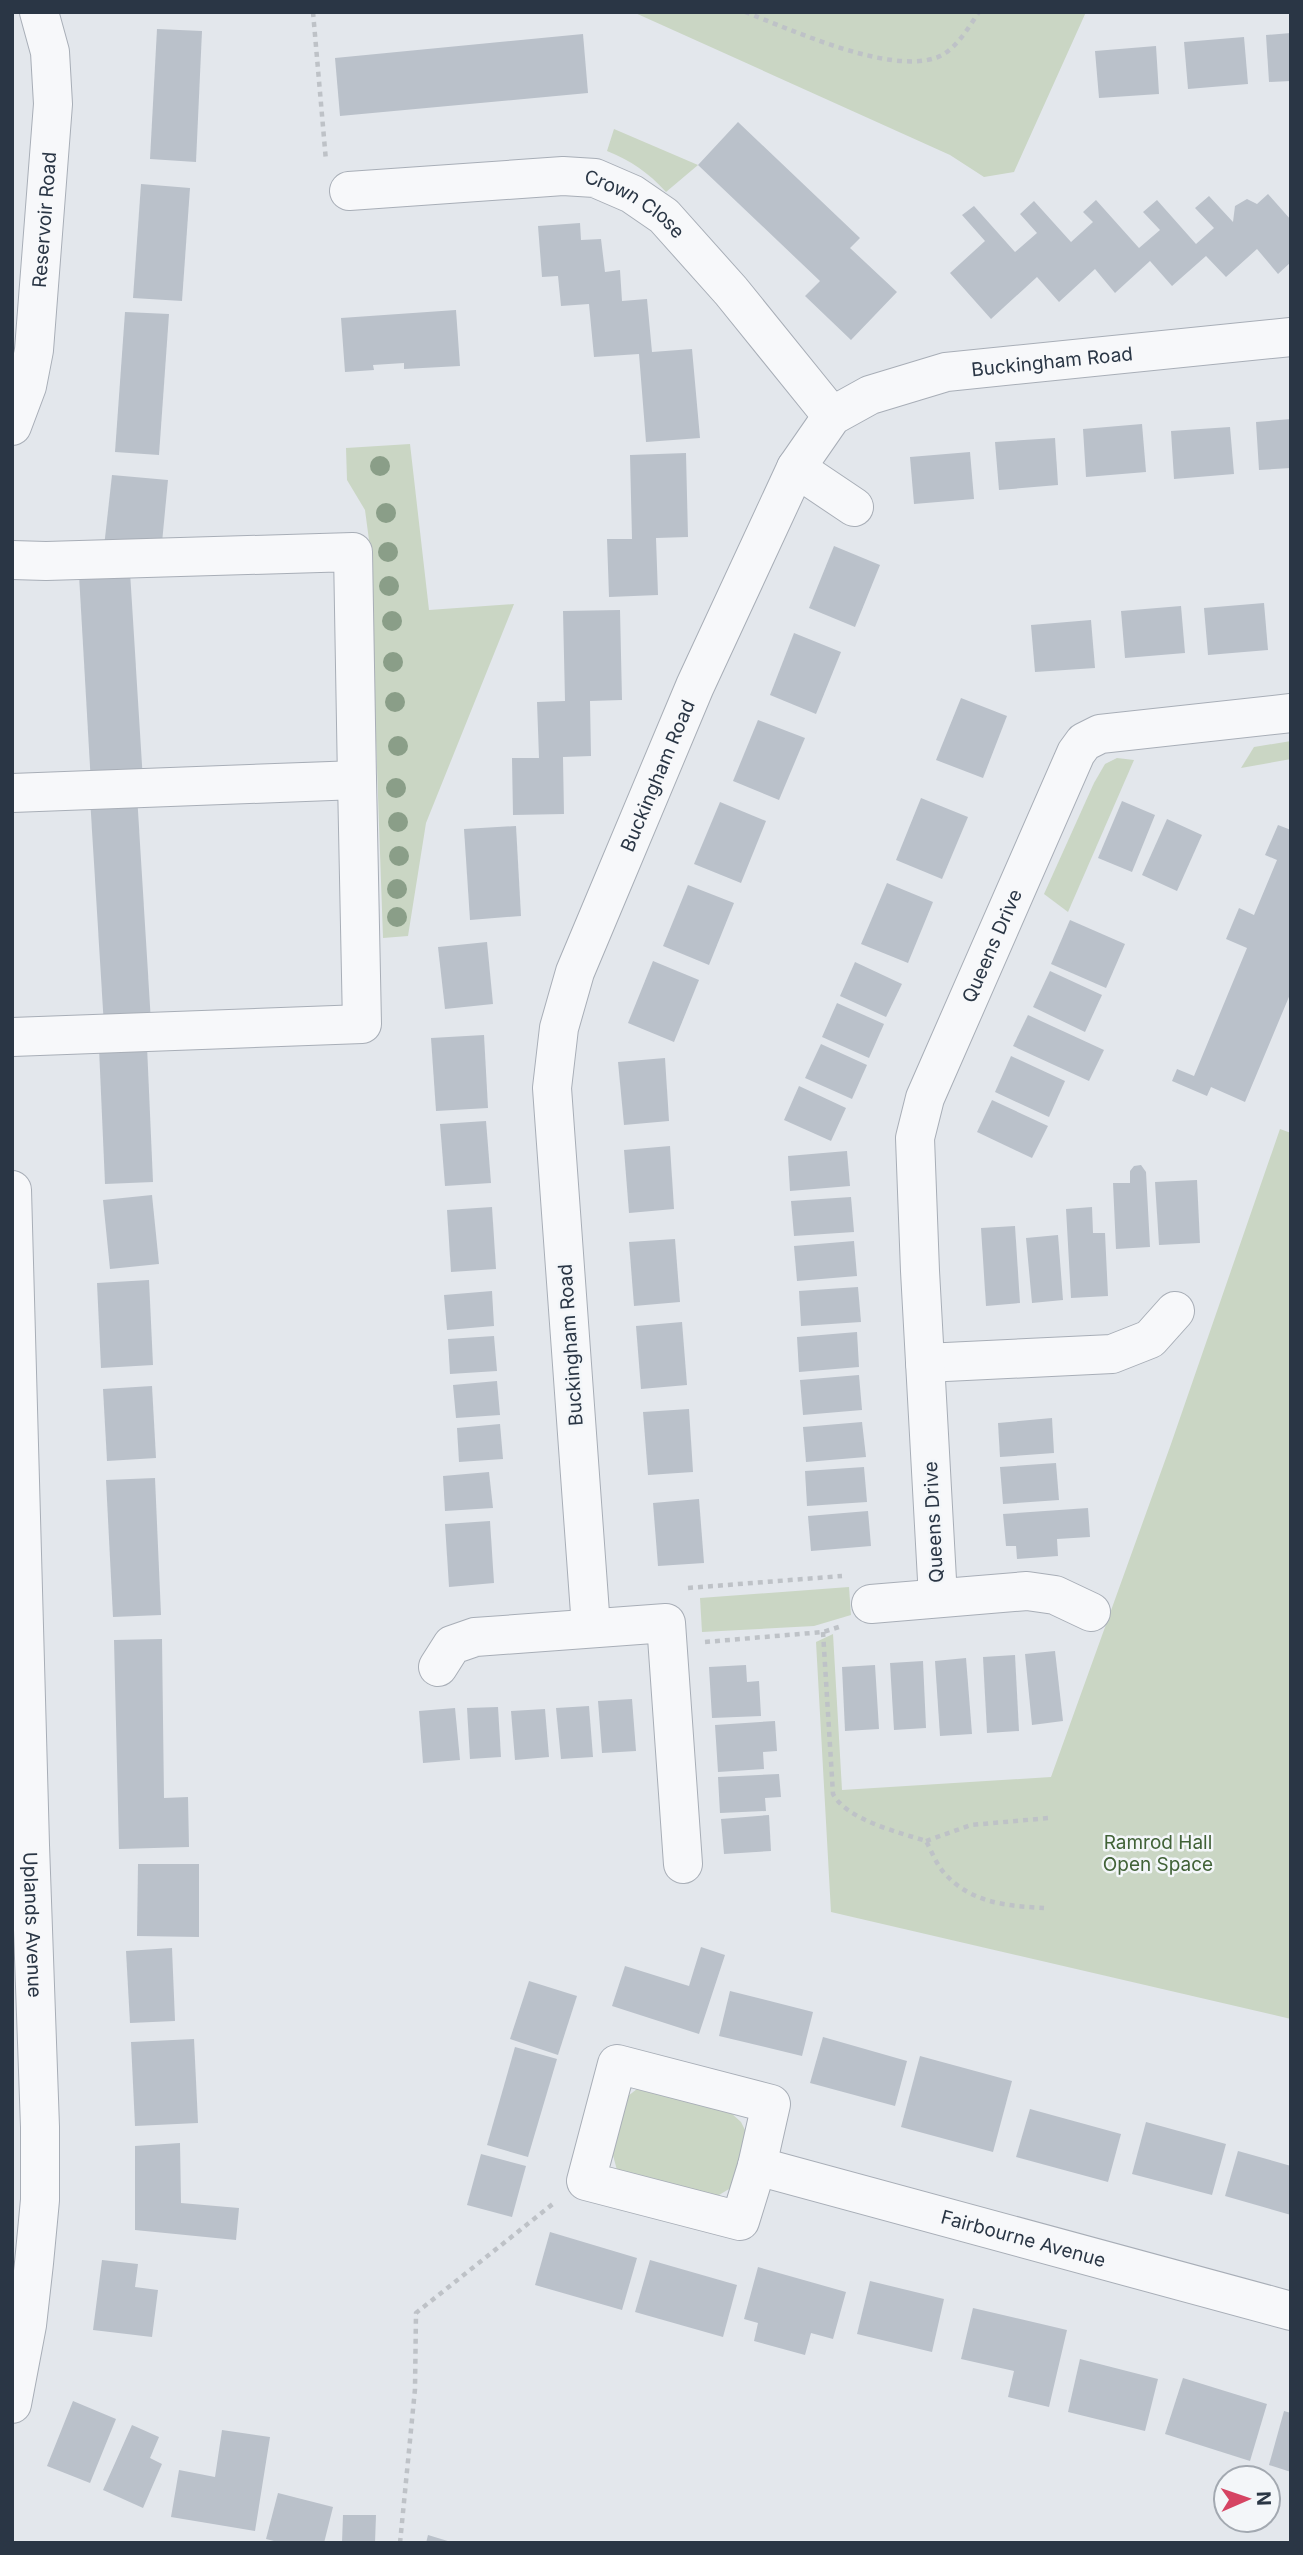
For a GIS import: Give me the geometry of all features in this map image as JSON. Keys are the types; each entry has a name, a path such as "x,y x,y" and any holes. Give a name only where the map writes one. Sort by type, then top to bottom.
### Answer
{"street":[{"name":"Reservoir Road","path":"12,426 27,386 34,350 52,104 50,52 39,12"},
{"name":"Crown Close","path":"349,191 563,176 595,178 632,194 664,216 723,281 832,416"},
{"name":"Buckingham Road","path":"591,1627 552,1088 559,1028 575,972 695,686 796,468 832,416 870,395 946,372 1291,337"},
{"path":"796,468 854,507"},
{"path":"12,560 353,552 362,1024 12,1037"},
{"name":"Queens Drive","path":"938,1598 915,1138 925,1098 1076,753 1084,742 1100,734 1291,713"},
{"path":"12,793 357,780"},
{"name":"Uplands Avenue","path":"12,1190 21,1841 40,2127 40,2200 27,2325 12,2404"},
{"path":"925,1363 1112,1354 1150,1339 1175,1311"},
{"name":"Queens Drive","path":"854,1602 1027,1591 1055,1595 1091,1612"},
{"path":"438,1667 452,1645 475,1637 666,1623 683,1864"},
{"path":"617,2064 771,2104 757,2166 740,2221 586,2180 617,2064"},
{"name":"Fairbourne Avenue","path":"757,2166 1291,2311"}],"path":[{"path":"313,12 327,170 349,191"},
{"path":"745,12 883,60 908,62 937,58 961,39 979,12"},
{"path":"688,1588 854,1602"},
{"path":"702,1643 823,1632 854,1602"},
{"path":"823,1632 833,1794 839,1805 880,1826 926,1841 971,1825 1049,1818"},
{"path":"926,1841 944,1873 970,1895 1007,1906 1044,1908"},
{"path":"400,2543 415,2389 416,2313 586,2180"}],"green space":[{"path":"633,12 1086,12 1014,172 984,177 950,155"},
{"path":"614,129 698,165 666,192 639,168 607,151"},
{"path":"410,444 429,610 514,604 426,823 408,936 383,938 369,540 365,510 347,480 346,448"},
{"path":"1291,741 1291,759 1241,768 1254,747"},
{"path":"1117,758 1134,760 1068,912 1044,894 1094,783 1105,764"},
{"name":"Ramrod Hall Open Space","path":"1280,1129 1291,1133 1291,2019 831,1912 816,1642 833,1634 842,1790 1051,1777 1171,1444"},
{"path":"849,1587 851,1615 814,1626 702,1632 700,1598"},
{"path":"637,2089 731,2113 741,2122 747,2134 734,2186 714,2198 617,2170 611,2148 628,2096"}],"building":[{"path":"157,29 202,31 196,162 150,159"},
{"path":"1291,33 1291,81 1269,82 1266,35"},
{"path":"583,34 588,93 340,116 335,58"},
{"path":"1244,37 1248,84 1188,89 1184,42"},
{"path":"1156,46 1159,94 1099,98 1095,51"},
{"path":"738,122 860,238 850,248 897,292 851,340 805,296 820,281 698,165"},
{"path":"141,184 190,188 182,301 133,298"},
{"path":"1268,194 1291,220 1291,262 1278,274 1257,249 1226,277 1206,256 1172,286 1150,261 1115,293 1095,269 1059,302 1037,277 991,319 950,273 985,241 962,215 974,206 1015,252 1037,233 1020,214 1034,201 1071,242 1093,222 1083,212 1096,200 1139,248 1160,230 1143,212 1157,200 1196,244 1214,228 1195,208 1209,196 1233,222 1235,206 1247,199 1257,204"},
{"path":"580,223 581,240 601,239 605,272 620,270 622,301 647,299 652,352 692,349 700,438 646,442 639,354 594,357 589,304 561,306 558,276 542,277 538,226"},
{"path":"456,310 460,366 404,369 404,363 373,365 374,370 345,372 341,318"},
{"path":"125,312 169,314 159,455 115,452"},
{"path":"1291,419 1291,468 1259,470 1256,422"},
{"path":"1142,424 1146,472 1086,477 1083,429"},
{"path":"1230,427 1234,474 1174,479 1171,431"},
{"path":"1055,438 1058,485 999,490 995,442"},
{"path":"970,452 974,499 914,504 910,457"},
{"path":"686,453 688,537 656,538 658,595 609,597 607,539 632,539 630,455"},
{"path":"112,475 168,480 161,553 104,547"},
{"path":"834,546 880,565 855,627 809,608"},
{"path":"130,572 143,781 91,784 79,575"},
{"path":"1264,603 1268,650 1208,655 1204,608"},
{"path":"1181,606 1185,653 1125,658 1121,611"},
{"path":"620,610 622,700 590,701 591,756 563,757 564,814 513,815 512,758 539,758 537,702 565,701 563,611"},
{"path":"1091,620 1095,668 1035,672 1031,625"},
{"path":"794,633 841,652 816,714 770,695"},
{"path":"961,698 1007,716 983,778 936,760"},
{"path":"758,720 805,738 779,800 733,781"},
{"path":"137,795 151,1022 104,1026 90,798"},
{"path":"921,798 968,817 942,879 896,860"},
{"path":"1122,801 1155,815 1132,872 1098,858"},
{"path":"720,802 766,821 741,883 694,864"},
{"path":"1167,819 1202,835 1177,891 1142,875"},
{"path":"1278,825 1291,830 1291,992 1245,1102 1211,1087 1207,1096 1172,1081 1177,1069 1194,1076 1247,948 1226,939 1239,908 1254,915 1277,860 1265,855"},
{"path":"516,826 521,916 470,920 464,829"},
{"path":"887,883 933,902 908,963 861,944"},
{"path":"688,885 734,903 709,965 663,946"},
{"path":"1070,920 1125,944 1106,988 1051,964"},
{"path":"487,942 493,1004 445,1009 438,947"},
{"path":"653,961 699,980 674,1042 628,1023"},
{"path":"855,962 902,984 886,1017 840,996"},
{"path":"1050,971 1102,995 1085,1032 1033,1007"},
{"path":"837,1003 884,1024 869,1058 822,1037"},
{"path":"1028,1015 1104,1050 1089,1081 1013,1046"},
{"path":"484,1035 488,1108 436,1111 431,1038"},
{"path":"821,1044 867,1065 852,1099 805,1078"},
{"path":"147,1046 153,1182 105,1184 99,1048"},
{"path":"1011,1056 1065,1081 1049,1117 995,1092"},
{"path":"665,1058 669,1121 624,1125 618,1062"},
{"path":"799,1086 846,1108 831,1141 784,1120"},
{"path":"992,1100 1048,1126 1032,1158 977,1132"},
{"path":"486,1121 491,1183 445,1186 440,1124"},
{"path":"670,1146 674,1209 629,1213 624,1150"},
{"path":"847,1151 850,1186 790,1191 788,1156"},
{"path":"1141,1165 1146,1172 1150,1247 1116,1249 1113,1183 1130,1183 1130,1171 1134,1166"},
{"path":"1197,1180 1200,1243 1159,1245 1155,1182"},
{"path":"152,1195 159,1264 110,1269 103,1200"},
{"path":"851,1197 854,1232 794,1236 791,1201"},
{"path":"492,1207 496,1269 451,1272 447,1210"},
{"path":"1092,1207 1093,1233 1105,1233 1108,1296 1071,1298 1066,1209"},
{"path":"1015,1226 1020,1303 986,1306 981,1228"},
{"path":"1058,1235 1063,1300 1032,1303 1026,1238"},
{"path":"675,1239 680,1302 634,1306 629,1242"},
{"path":"854,1241 857,1276 797,1281 794,1246"},
{"path":"149,1280 153,1365 101,1368 97,1283"},
{"path":"858,1287 861,1322 801,1326 799,1291"},
{"path":"492,1291 494,1326 447,1330 444,1295"},
{"path":"682,1322 687,1385 641,1389 636,1326"},
{"path":"857,1332 859,1367 799,1372 797,1337"},
{"path":"494,1336 497,1371 450,1374 448,1339"},
{"path":"859,1375 862,1410 803,1415 800,1380"},
{"path":"497,1381 500,1415 456,1418 453,1385"},
{"path":"152,1386 156,1458 107,1461 103,1389"},
{"path":"689,1409 693,1472 648,1475 643,1412"},
{"path":"1052,1418 1054,1453 1000,1457 998,1423"},
{"path":"862,1422 866,1457 806,1462 803,1427"},
{"path":"500,1424 503,1459 459,1462 457,1428"},
{"path":"1056,1463 1059,1500 1003,1504 1000,1467"},
{"path":"864,1467 867,1502 807,1506 805,1471"},
{"path":"489,1472 493,1508 445,1511 443,1476"},
{"path":"155,1478 161,1615 113,1617 106,1480"},
{"path":"699,1499 704,1563 658,1566 653,1503"},
{"path":"1088,1508 1090,1537 1057,1539 1058,1556 1017,1559 1016,1546 1006,1546 1003,1514"},
{"path":"868,1511 871,1546 811,1551 808,1516"},
{"path":"490,1521 494,1583 449,1587 445,1524"},
{"path":"162,1639 164,1798 188,1797 189,1847 119,1849 114,1640"},
{"path":"1055,1651 1063,1721 1032,1725 1025,1654"},
{"path":"1015,1655 1019,1731 987,1733 983,1657"},
{"path":"966,1658 972,1734 940,1736 935,1661"},
{"path":"923,1661 926,1728 894,1730 890,1663"},
{"path":"746,1665 747,1682 759,1681 761,1716 712,1718 709,1667"},
{"path":"875,1665 879,1729 845,1731 842,1667"},
{"path":"632,1699 636,1751 602,1753 598,1701"},
{"path":"589,1706 593,1757 561,1759 556,1708"},
{"path":"498,1707 501,1757 470,1759 467,1708"},
{"path":"455,1708 460,1760 423,1763 419,1711"},
{"path":"545,1709 549,1757 515,1760 511,1711"},
{"path":"775,1721 777,1751 763,1752 764,1769 718,1772 715,1725"},
{"path":"779,1774 781,1797 765,1798 766,1811 720,1813 718,1777"},
{"path":"769,1815 771,1851 724,1854 721,1819"},
{"path":"138,1864 199,1864 199,1937 137,1936"},
{"path":"701,1947 725,1955 699,2034 612,2006 625,1966 689,1986"},
{"path":"172,1948 175,2021 130,2023 126,1951"},
{"path":"529,1981 577,1996 558,2055 510,2039"},
{"path":"730,1991 813,2012 802,2056 719,2036"},
{"path":"823,2037 907,2061 895,2106 810,2083"},
{"path":"194,2039 198,2123 135,2126 131,2042"},
{"path":"515,2047 557,2059 528,2157 487,2145"},
{"path":"920,2056 1012,2081 993,2152 901,2127"},
{"path":"1030,2109 1121,2134 1108,2182 1016,2157"},
{"path":"1146,2122 1226,2144 1212,2195 1132,2174"},
{"path":"180,2143 181,2203 239,2208 236,2240 135,2230 135,2146"},
{"path":"1238,2151 1291,2166 1291,2215 1225,2196"},
{"path":"481,2154 526,2166 512,2217 467,2205"},
{"path":"550,2232 637,2258 622,2310 535,2285"},
{"path":"102,2260 138,2264 135,2287 158,2290 152,2337 93,2330"},
{"path":"650,2260 737,2285 723,2337 635,2312"},
{"path":"758,2267 846,2292 833,2339 811,2333 805,2355 754,2341 758,2323 744,2319"},
{"path":"870,2281 944,2299 932,2352 857,2334"},
{"path":"973,2308 1067,2330 1049,2407 1008,2397 1014,2371 961,2359"},
{"path":"1080,2359 1158,2379 1145,2431 1068,2412"},
{"path":"1183,2378 1267,2404 1250,2461 1165,2434"},
{"path":"73,2401 116,2419 90,2483 47,2466"},
{"path":"1284,2411 1291,2413 1291,2472 1282,2469 1282,2464 1269,2464"},
{"path":"132,2425 159,2437 150,2458 162,2464 143,2508 103,2490"},
{"path":"222,2430 270,2437 255,2531 171,2517 179,2470 215,2477"},
{"path":"278,2493 333,2507 324,2543 282,2543 266,2539"},
{"path":"343,2515 376,2515 375,2543 342,2543"},
{"path":"428,2535 451,2542 451,2543 426,2543"}]}
